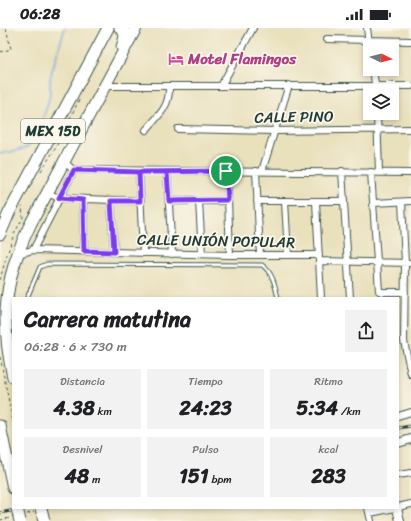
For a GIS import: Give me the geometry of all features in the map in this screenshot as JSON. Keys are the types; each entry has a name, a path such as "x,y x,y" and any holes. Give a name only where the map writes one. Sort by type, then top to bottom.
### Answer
{"highway":[{"path":"76,98 75,77 101,28"},
{"name":"MEX 15D","path":"0,234 9,213 76,98 108,28"},
{"path":"98,47 116,28"},
{"path":"119,59 125,34 120,28"},
{"name":"MEX 15D","path":"12,369 6,322 9,283 17,254 22,241 47,193 136,28"},
{"path":"0,426 12,483"},
{"path":"17,509 20,521"},
{"path":"41,509 44,521"}],"street":[{"path":"221,86 253,28"},
{"path":"367,28 368,40"},
{"path":"327,40 363,40"},
{"path":"399,40 411,40"},
{"path":"260,255 257,201 259,171 275,131 289,85"},
{"path":"104,86 289,85 363,88"},
{"path":"146,130 168,104 169,86"},
{"path":"399,87 411,86"},
{"path":"377,120 380,172"},
{"name":"CALLE PINO","path":"178,129 275,131 411,129"},
{"path":"64,161 74,170 139,172 342,171 411,173"},
{"path":"33,250 74,170"},
{"path":"226,171 230,254"},
{"path":"342,171 350,297"},
{"path":"139,172 143,253"},
{"path":"167,172 172,254"},
{"path":"371,172 379,291 405,292"},
{"path":"47,193 59,198 140,201"},
{"path":"83,200 84,251"},
{"path":"169,201 228,200"},
{"path":"111,201 114,252"},
{"path":"199,201 202,254"},
{"path":"257,201 344,201"},
{"path":"374,203 411,201"},
{"path":"284,202 288,255"},
{"path":"316,202 321,297"},
{"path":"402,202 408,263 405,292 408,336 404,341 411,374"},
{"name":"CALLE UNIÓN POPULAR","path":"17,254 33,250 172,254 288,255 347,262 408,263"},
{"path":"399,416 411,412"},
{"path":"399,443 411,439"},
{"path":"399,475 411,473"},
{"path":"399,507 411,504"},
{"path":"371,521 369,511 388,509"},
{"path":"397,509 400,521"}],"lane":[{"path":"27,297 40,266 55,264 262,265 268,269 278,297"}],"path":[{"path":"0,52 10,49 6,28"},
{"path":"38,175 55,149 76,98"},
{"path":"0,280 14,234 23,218 22,205"},
{"path":"0,358 12,417"}],"waterway":[{"path":"0,154 27,147 34,139 50,96 51,74 65,28"}],"railway":[{"path":"399,428 411,426"},
{"path":"0,513 21,509"}],"place":[{"name":"Motel Flamingos","path":"176,59"}],"route":[{"path":"226,171 139,172 74,170 59,198 83,200 84,251 114,252 111,201 140,201 139,172 167,172 169,201 199,201 228,200 226,171"}]}
